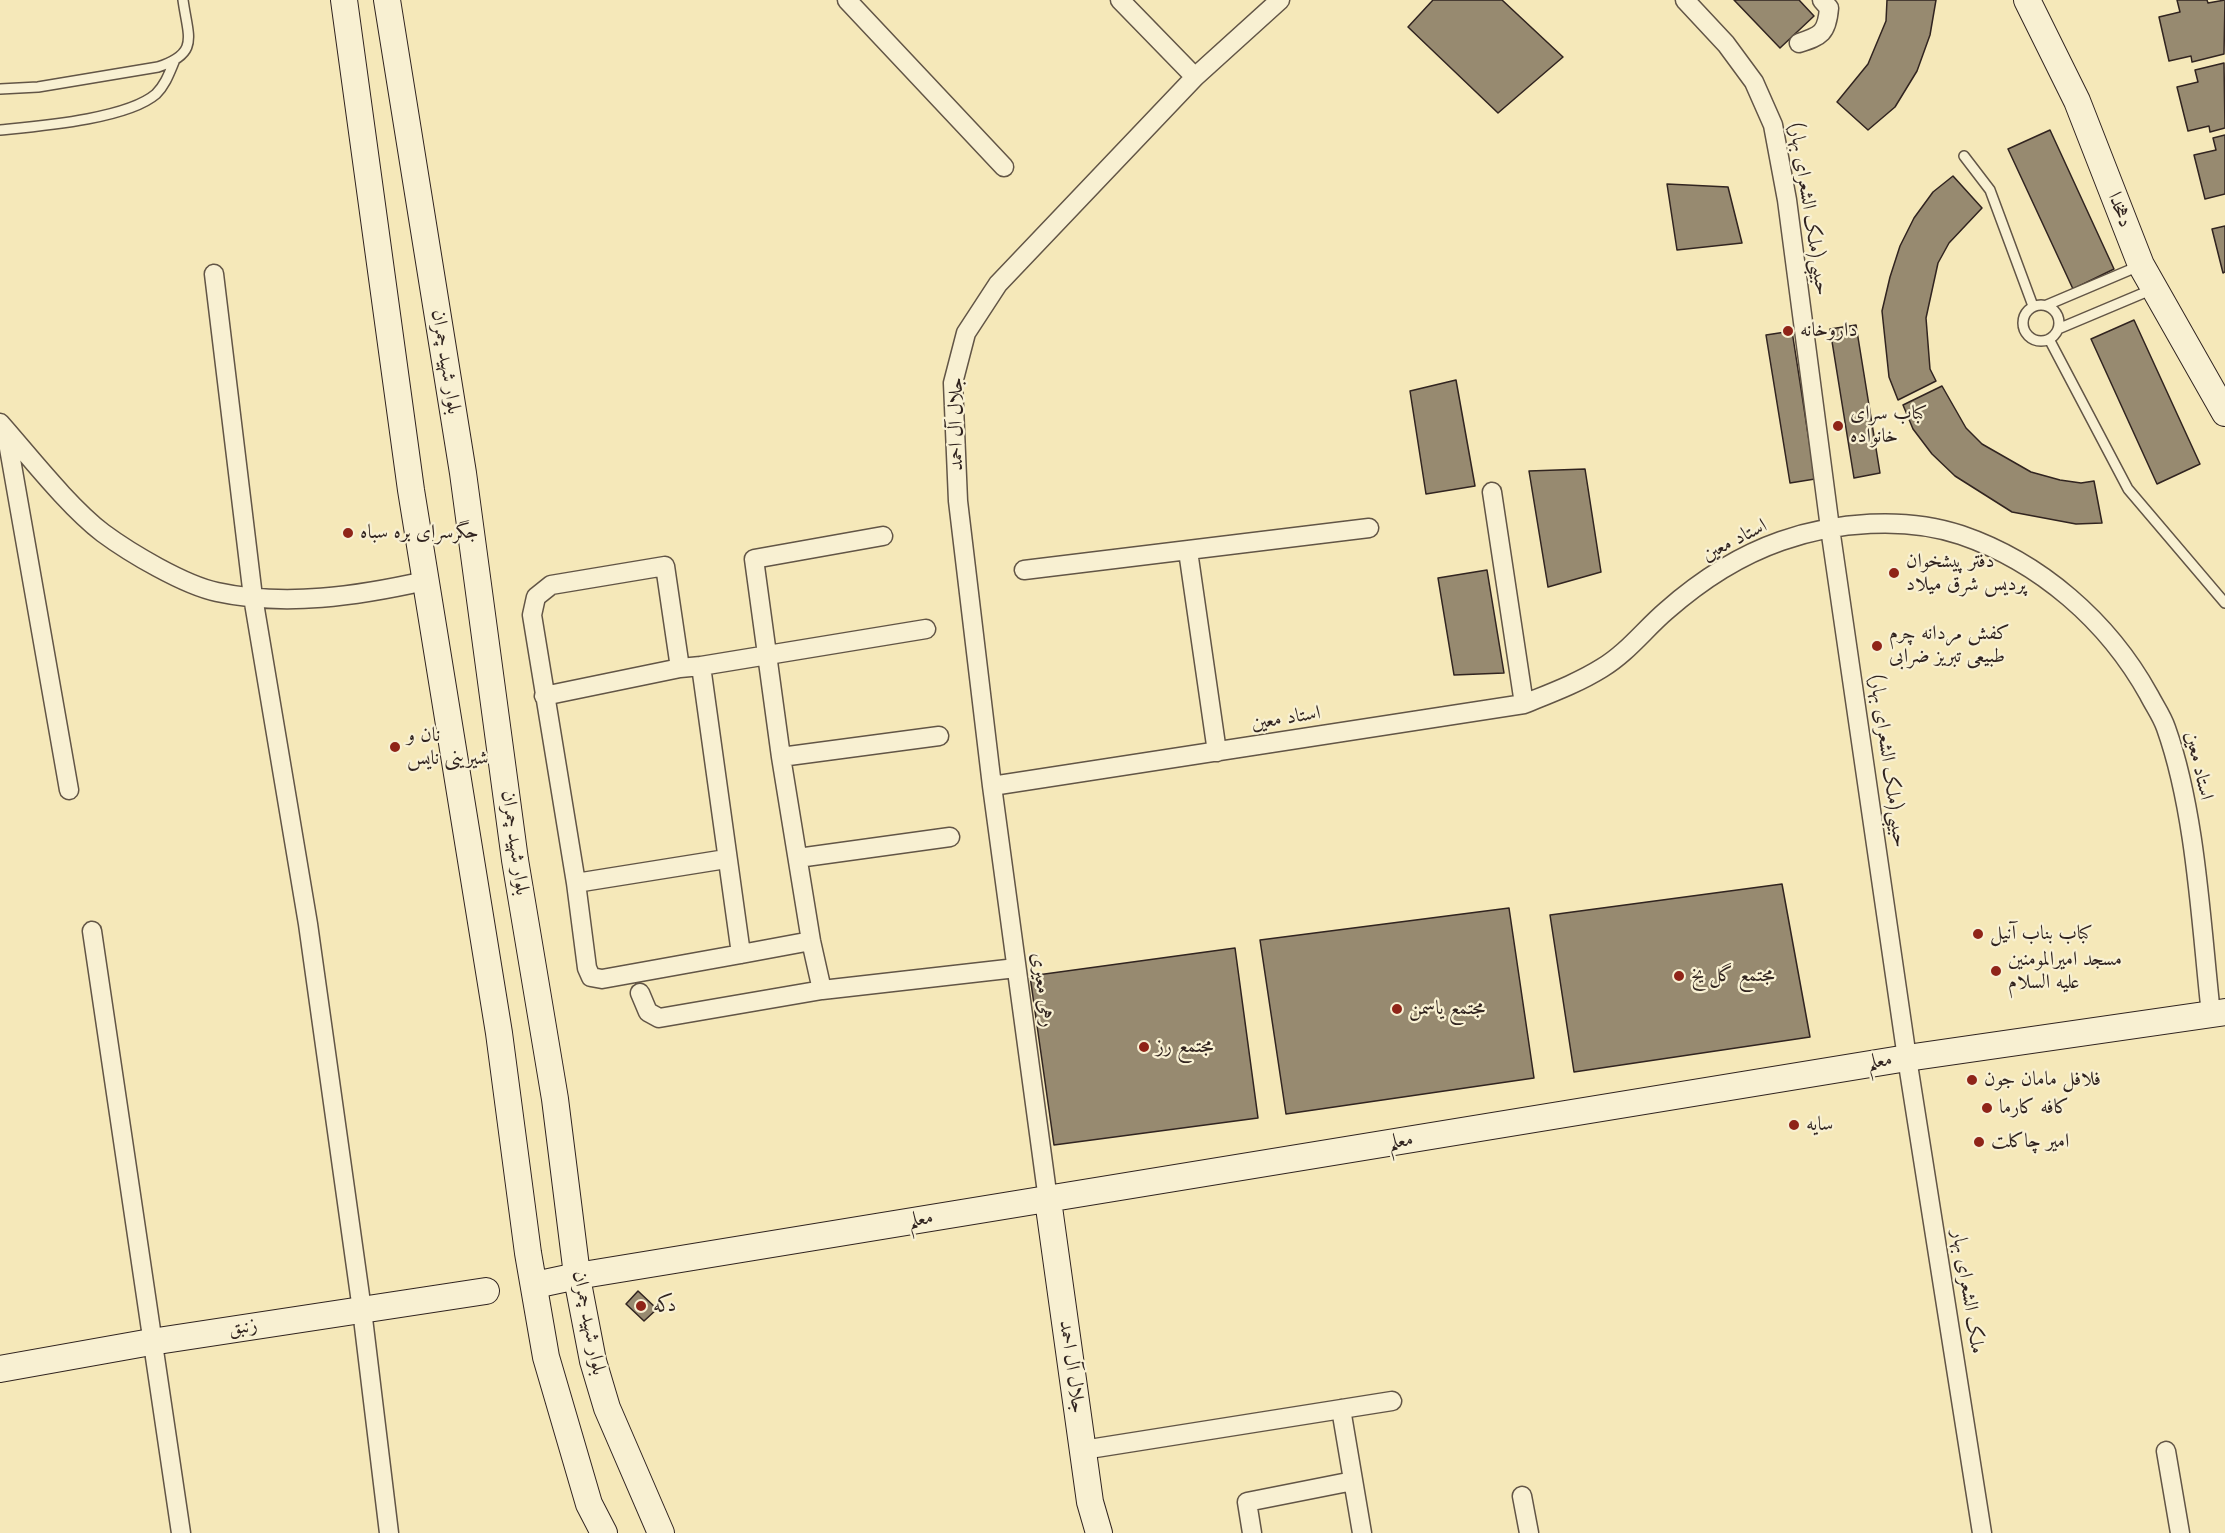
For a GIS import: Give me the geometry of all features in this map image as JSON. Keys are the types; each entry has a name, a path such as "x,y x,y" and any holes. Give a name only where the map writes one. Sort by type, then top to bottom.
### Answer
{"main road":[{"path":"344,0 425,581 462,793 499,1033 528,1253 546,1357 554,1388 589,1504 604,1533"},
{"name":"بلوار شهید چمران","path":"387,0 463,473 515,860 555,1100 577,1276 593,1362 607,1408 661,1533"},
{"name":"دهخدا","path":"2027,0 2077,101 2141,265 2225,413"},
{"name":"معلم","path":"535,1285 577,1276 1907,1058 2218,1013"},
{"name":"جلال آل احمد","path":"1048,1200 1090,1502 1099,1533"},
{"name":"زنبق","path":"0,1369 151,1342 486,1291"}],"street":[{"path":"847,0 1004,166"},
{"path":"1120,0 1196,77"},
{"name":"جلال آل احمد","path":"992,786 958,501 953,383 966,333 998,284 1196,77 1280,0"},
{"name":"حبیبی(ملک الشعرای بهار)","path":"1685,0 1726,44 1754,82 1773,125 1787,200 1830,528 1907,1058"},
{"path":"1799,44 1819,36 1828,23 1829,8 1822,0"},
{"path":"214,274 253,597 308,924 362,1310 389,1533"},
{"path":"3,426 52,482 103,532 166,571 215,592 253,597 303,599 374,592 425,581"},
{"path":"3,426 69,790"},
{"path":"1492,492 1524,704"},
{"name":"استاد معین","path":"992,786 1524,704 1569,686 1604,668 1666,611 1729,564 1780,542 1830,528 1915,526 1959,534 2003,553 2046,579 2101,625 2136,671 2166,726 2183,795 2218,1013"},
{"path":"1024,570 1369,528"},
{"path":"822,990 811,941 781,757 754,559 883,536"},
{"path":"1188,551 1217,752"},
{"path":"680,668 665,566 551,585 536,597 532,615 576,883 587,968 591,977 602,979 811,941"},
{"path":"544,696 680,668 766,657 926,629"},
{"path":"701,666 741,954"},
{"path":"781,757 939,736"},
{"name":"رهی معیری","path":"992,786 1048,1200"},
{"path":"798,858 950,837"},
{"path":"576,883 726,859"},
{"path":"92,931 181,1533"},
{"path":"640,993 648,1012 659,1018 822,990 1016,968"},
{"name":"ملک الشعرای بهار","path":"1907,1058 1982,1533"},
{"path":"1083,1450 1392,1401"},
{"path":"1341,1409 1362,1533"},
{"path":"2166,1451 2180,1533"},
{"path":"1252,1533 1247,1502 1353,1481"},
{"path":"1522,1496 1528,1533"}],"lane":[{"path":"0,89 38,87 159,67 174,62 185,53 189,44 183,0"},
{"path":"0,130 106,115 139,105 156,93 167,80 174,62"},
{"path":"1964,156 1990,190 2033,306"},
{"path":"2141,265 2047,305 2033,306 2024,316 2024,330 2035,340 2049,339 2058,329 2154,289"},
{"path":"2047,305 2058,315 2058,329"},
{"path":"2049,339 2128,489 2225,603"}],"building":[{"path":"1433,0 1502,0 1563,57 1498,113 1408,27"},
{"path":"1734,0 1799,0 1814,16 1780,48"},
{"path":"1887,0 1936,0 1930,35 1917,71 1895,107 1868,130 1837,102 1868,64 1886,21"},
{"path":"2177,0 2207,0 2208,3 2225,0 2224,54 2192,62 2191,56 2169,61 2159,17 2180,12"},
{"path":"2224,63 2225,128 2210,132 2209,126 2188,131 2177,87 2198,82 2195,70"},
{"path":"2050,130 2114,269 2073,289 2008,149"},
{"path":"2225,135 2225,194 2205,199 2194,155 2216,150 2213,138"},
{"path":"1953,176 1982,208 1949,243 1938,263 1926,318 1930,369 1936,381 1898,400 1889,377 1882,311 1890,277 1900,246 1914,218 1933,192"},
{"path":"1667,184 1728,187 1742,243 1677,250"},
{"path":"2225,226 2225,272 2223,273 2212,229"},
{"path":"2134,320 2200,464 2157,484 2091,339"},
{"path":"1856,325 1880,473 1854,478 1830,329"},
{"path":"1792,331 1815,479 1790,483 1766,335"},
{"path":"1456,380 1475,486 1426,494 1410,391"},
{"path":"1942,386 1966,428 1982,444 2031,472 2081,483 2094,481 2102,523 2076,524 2012,512 1955,476 1932,454 1913,429 1903,405"},
{"path":"1585,469 1601,572 1548,587 1529,471"},
{"path":"1487,570 1504,673 1454,675 1438,578"},
{"name":"مجتمع گل یخ","path":"1782,884 1810,1037 1574,1072 1550,915"},
{"name":"مجتمع یاسمن","path":"1509,908 1534,1078 1286,1114 1260,940"},
{"name":"مجتمع رز","path":"1235,948 1258,1118 1054,1145 1030,976"},
{"name":"دکه","path":"638,1291 657,1309 644,1321 626,1304"}],"place":[{"name":"داروخانه","path":"1788,331"},
{"name":"کباب سرای خانواده","path":"1838,426"},
{"name":"جگرسرای بره سباه","path":"348,533"},
{"name":"دفتر پیشخوان پردیس شرق میلاد","path":"1894,573"},
{"name":"کفش مردانه چرم طبیعی تبریز ضرابی","path":"1877,646"},
{"name":"نان و شیرینی نایس","path":"395,747"},
{"name":"کباب بناب آنیل","path":"1978,934"},
{"name":"مسجد امیرالمومنین علیه السلام","path":"1996,971"},
{"name":"مجتمع گل یخ","path":"1679,976"},
{"name":"مجتمع یاسمن","path":"1397,1009"},
{"name":"مجتمع رز","path":"1144,1047"},
{"name":"فلافل مامان جون","path":"1972,1080"},
{"name":"کافه کارما","path":"1987,1108"},
{"name":"سایه","path":"1794,1125"},
{"name":"امیر چاکلت","path":"1979,1142"},
{"name":"دکه","path":"641,1306"}]}
